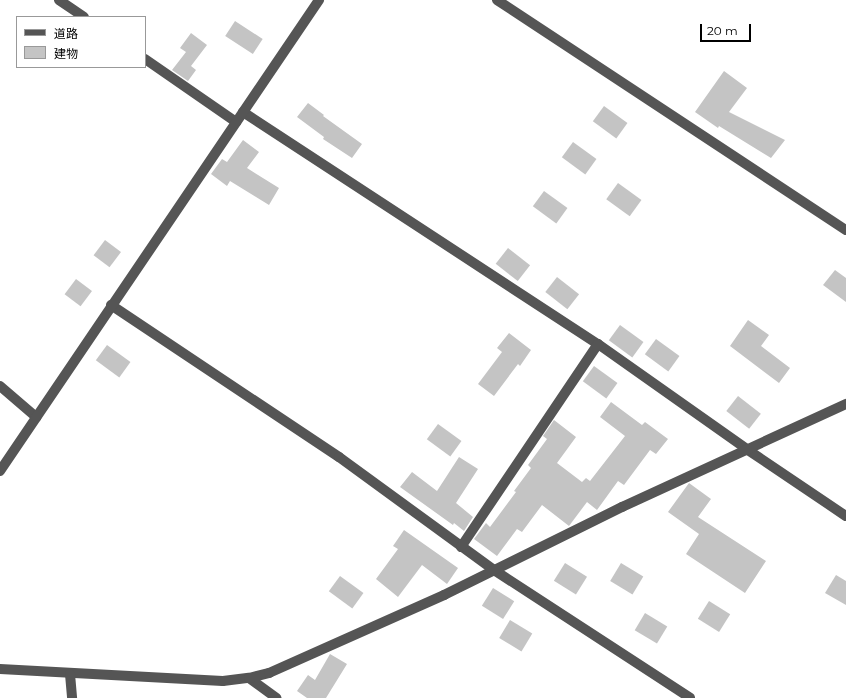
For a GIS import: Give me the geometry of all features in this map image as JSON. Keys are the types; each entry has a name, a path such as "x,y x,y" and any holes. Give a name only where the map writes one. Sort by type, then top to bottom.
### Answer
{"street":[{"path":"59,0 83,16"},
{"path":"0,471 319,0"},
{"path":"497,0 846,230"},
{"path":"146,60 236,122"},
{"path":"243,112 598,344 748,450 846,516"},
{"path":"111,305 339,457 494,570 690,698"},
{"path":"461,546 598,344"},
{"path":"0,386 36,417"},
{"path":"0,669 70,674 223,681 250,678 269,673 444,595 622,508 846,404"},
{"path":"70,674 72,698"},
{"path":"250,678 278,698"}],"building":[{"path":"235,21 263,39 253,54 225,36"},
{"path":"191,33 207,45 191,66 196,70 188,81 172,70 186,52 180,48"},
{"path":"724,71 747,88 729,112 785,140 771,158 719,126 718,128 695,112"},
{"path":"308,103 324,115 323,116 362,144 352,158 323,139 324,137 297,117"},
{"path":"604,106 627,123 616,138 593,121"},
{"path":"243,140 259,152 247,168 279,188 269,205 230,181 227,186 211,174 222,159 227,162"},
{"path":"573,142 596,159 585,174 562,157"},
{"path":"618,183 641,200 630,216 606,199"},
{"path":"544,191 567,208 556,223 533,206"},
{"path":"105,240 121,252 110,267 94,255"},
{"path":"508,248 530,265 518,281 496,264"},
{"path":"835,270 846,278 846,302 823,285"},
{"path":"557,277 579,294 567,309 545,292"},
{"path":"76,279 92,291 81,306 65,294"},
{"path":"748,320 769,335 761,346 790,368 779,383 730,346"},
{"path":"620,325 643,342 632,357 609,340"},
{"path":"509,333 531,350 520,366 518,364 494,396 478,384 502,352 497,348"},
{"path":"656,339 679,356 668,371 645,354"},
{"path":"107,345 130,362 119,377 96,360"},
{"path":"594,366 617,383 606,398 583,381"},
{"path":"738,396 761,414 749,429 726,411"},
{"path":"611,402 642,425 645,422 668,439 656,454 650,450 624,485 618,481 597,510 587,502 569,526 542,505 522,532 517,529 497,556 474,539 486,523 490,527 516,492 514,491 531,468 528,465 547,439 543,436 554,420 576,437 557,463 582,482 586,478 590,481 625,436 600,417"},
{"path":"438,424 461,441 450,456 427,439"},
{"path":"459,457 478,469 456,503 473,517 464,531 454,523 453,525 400,487 412,472 437,491"},
{"path":"689,483 711,499 698,517 766,561 745,593 686,554 699,534 668,512"},
{"path":"404,530 458,568 447,584 422,565 398,597 376,579 398,549 393,546"},
{"path":"565,563 587,577 576,595 554,581"},
{"path":"621,563 643,576 632,594 610,581"},
{"path":"836,575 846,581 846,605 825,593"},
{"path":"340,576 363,593 352,608 329,591"},
{"path":"493,588 514,601 503,619 482,606"},
{"path":"709,601 730,614 719,632 698,619"},
{"path":"645,613 667,626 657,644 635,630"},
{"path":"510,620 532,633 521,651 499,638"},
{"path":"330,654 347,664 326,698 307,698 297,691 308,675 315,680"}]}
